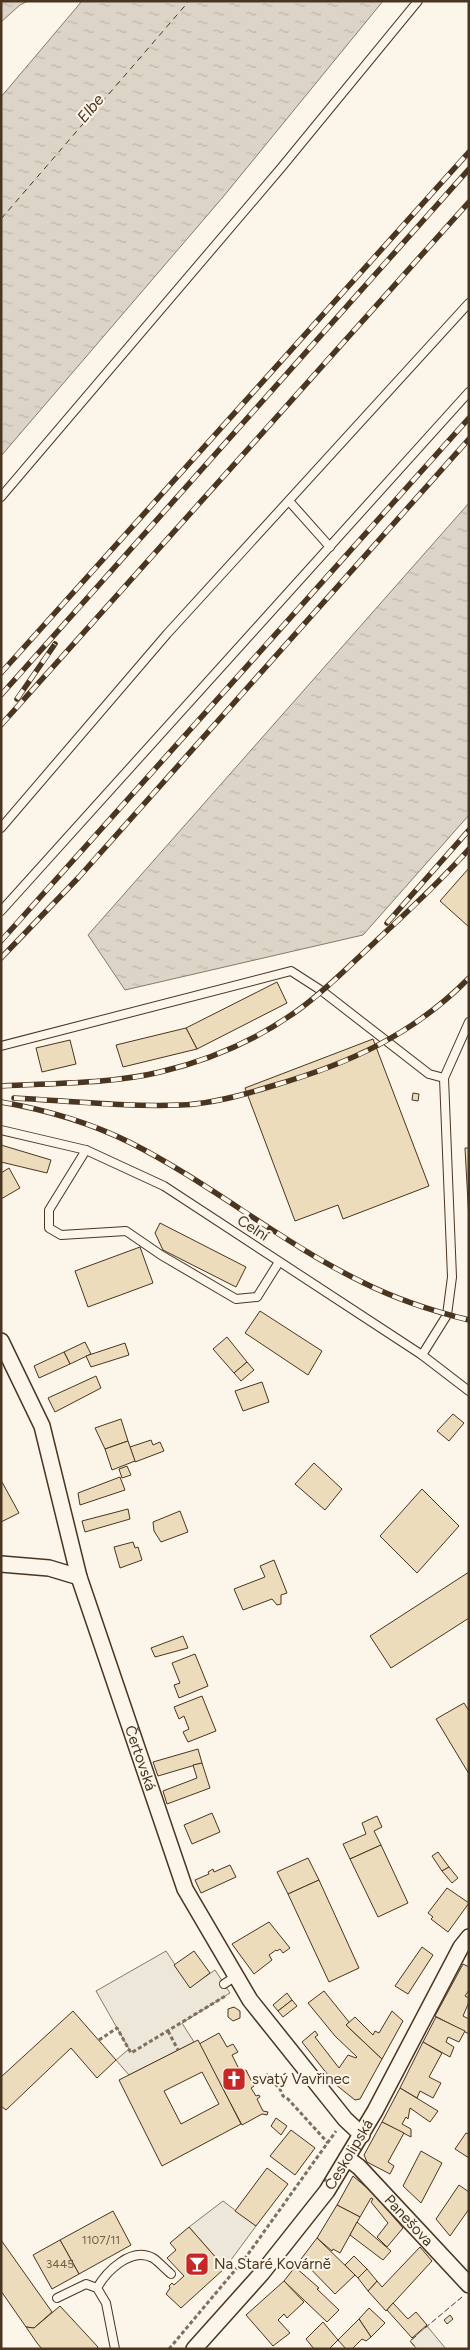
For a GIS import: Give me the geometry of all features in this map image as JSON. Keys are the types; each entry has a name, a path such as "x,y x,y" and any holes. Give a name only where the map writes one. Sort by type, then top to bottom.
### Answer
{"street":[{"name":"Čertovská","path":"1,1341 42,1426 79,1577 185,1889 230,1980 250,2000 346,2119 362,2135"},
{"path":"1,1564 49,1568 79,1577"},
{"name":"Českolipská","path":"194,2349 262,2273 327,2191 362,2135 461,1946 469,1937"},
{"name":"Panešova","path":"347,2158 359,2167 469,2285"}],"lane":[{"path":"1,497 186,281 418,1"},
{"path":"1,828 167,634 469,303"},
{"path":"1,911 469,392"},
{"path":"289,501 330,547"},
{"path":"1,1046 291,971 322,991 429,1074 444,1078"},
{"path":"422,1354 447,1315 452,1277 444,1078 469,1022"},
{"name":"Celní","path":"1,1130 86,1150 164,1186 422,1354 469,1391"},
{"path":"86,1150 49,1210 49,1228 61,1235 126,1231 161,1255 236,1299 257,1297 279,1262"},
{"path":"97,2288 112,2269 127,2259 140,2256 152,2257 171,2274"},
{"path":"57,2298 86,2284 97,2288 106,2303 115,2349"}],"path":[{"path":"99,2040 117,2028 131,2053 230,1993 230,1980"},
{"path":"168,2031 178,2050"},
{"path":"266,2074 280,2089 282,2096 288,2098 328,2143"},
{"path":"170,2349 246,2257 346,2119"}],"shaded area":[{"path":"166,1951 190,1987 215,1970 230,1993 182,2023 194,2042 129,2075 116,2060 129,2049 96,1991"},
{"path":"223,2201 256,2226 225,2268 189,2227"},
{"path":"427,2326 446,2349 417,2349 410,2341"}],"water":[{"path":"1,1 28,1 20,5 1,22"},
{"name":"Elbe","path":"82,1 383,1 223,197 1,456 1,97"},
{"path":"469,503 469,815 363,935 125,990 88,935"}],"building":[{"path":"469,868 469,927 440,901"},
{"path":"277,982 287,1003 197,1049 186,1028"},
{"path":"186,1028 197,1049 123,1067 116,1045"},
{"path":"373,1039 429,1186 343,1219 338,1205 295,1221 245,1088"},
{"path":"70,1040 76,1064 42,1072 36,1048"},
{"path":"413,1093 419,1094 418,1101 412,1100"},
{"path":"1,1145 51,1160 47,1173 1,1162"},
{"path":"465,1148 469,1148 469,1221"},
{"path":"9,1168 20,1188 1,1199 1,1173"},
{"path":"160,1223 246,1267 236,1287 163,1250 155,1233"},
{"path":"140,1247 153,1283 88,1307 75,1271"},
{"path":"260,1311 322,1351 308,1375 245,1333"},
{"path":"227,1337 247,1362 234,1373 213,1349"},
{"path":"85,1342 91,1354 70,1364 64,1352"},
{"path":"125,1343 129,1355 91,1367 86,1356"},
{"path":"64,1352 70,1364 39,1378 34,1366"},
{"path":"247,1362 254,1370 241,1381 234,1373"},
{"path":"96,1376 101,1388 55,1412 48,1398"},
{"path":"262,1382 269,1402 243,1411 235,1391"},
{"path":"453,1414 464,1423 449,1441 437,1431"},
{"path":"121,1419 128,1441 105,1449 95,1428"},
{"path":"151,1440 153,1445 160,1442 164,1451 135,1462 130,1447"},
{"path":"128,1441 135,1461 112,1470 105,1449"},
{"path":"314,1463 342,1489 325,1510 295,1484"},
{"path":"127,1466 131,1475 122,1478 119,1469"},
{"path":"120,1477 125,1490 80,1505 78,1493"},
{"path":"1,1483 19,1513 1,1522"},
{"path":"422,1489 459,1526 417,1573 380,1536"},
{"path":"128,1509 130,1519 85,1532 82,1521"},
{"path":"180,1511 188,1532 161,1542 154,1531 153,1522"},
{"path":"133,1542 135,1548 138,1547 142,1560 120,1568 114,1547"},
{"path":"274,1560 287,1593 281,1595 281,1604 277,1605 272,1599 243,1610 234,1589 265,1577 260,1566"},
{"path":"469,1572 469,1618 391,1668 370,1636"},
{"path":"183,1636 188,1648 155,1657 151,1648"},
{"path":"195,1654 208,1686 179,1698 174,1685 180,1683 172,1663"},
{"path":"202,1696 216,1731 188,1742 183,1732 189,1729 184,1716 179,1719 174,1707"},
{"path":"464,1703 469,1711 469,1774 436,1719"},
{"path":"198,1749 202,1763 158,1776 153,1762"},
{"path":"202,1763 210,1788 167,1804 163,1791 197,1778 193,1765"},
{"path":"212,1813 220,1832 192,1844 184,1825"},
{"path":"377,1816 382,1827 374,1831 381,1845 350,1859 343,1844 366,1834 362,1823"},
{"path":"381,1845 408,1903 378,1917 350,1859"},
{"path":"438,1852 449,1867 442,1871 432,1856"},
{"path":"308,1858 319,1880 288,1894 277,1872"},
{"path":"230,1865 236,1877 201,1893 195,1880 209,1874 208,1872 213,1869 214,1872"},
{"path":"449,1867 458,1878 452,1883 442,1871"},
{"path":"319,1880 359,1968 329,1982 288,1894"},
{"path":"447,1888 469,1903 448,1932 431,1919 433,1917 428,1913"},
{"path":"269,1922 290,1948 283,1953 280,1949 276,1950 269,1955 272,1960 254,1974 232,1944"},
{"path":"422,1947 433,1955 408,1994 395,1986"},
{"path":"194,1951 210,1973 190,1988 174,1965"},
{"path":"463,1964 469,1967 469,1990 465,1996 469,1998 469,2002 463,2016 469,2019 469,2034 435,2016"},
{"path":"324,1991 349,2022 346,2025 382,2059 360,2099 355,2100 335,2084 302,2042 315,2031 318,2035 315,2037 339,2068 348,2055 357,2057 335,2036 308,2003"},
{"path":"287,1993 292,2000 278,2011 273,2005"},
{"path":"292,2000 297,2006 283,2017 278,2011"},
{"path":"234,2007 240,2011 240,2018 233,2021 228,2017 228,2009"},
{"path":"73,2011 116,2060 97,2078 71,2048 6,2110 1,2106 1,2077"},
{"path":"392,2011 403,2021 382,2059 346,2025 355,2017 373,2035 375,2031 379,2033"},
{"path":"436,2017 465,2031 459,2042 448,2037 446,2042 454,2047 450,2057 423,2042"},
{"name":"svatý Vavřinec","path":"219,2033 227,2047 233,2044 238,2052 232,2055 241,2073 246,2070 254,2086 251,2088 256,2096 259,2095 260,2097 257,2099 263,2111 268,2112 267,2115 262,2114 242,2125 199,2044"},
{"path":"198,2040 241,2124 162,2166 119,2080","holes":["202,2072 219,2104 181,2124 164,2091"]},
{"path":"423,2042 442,2053 429,2077 441,2083 433,2098 420,2091 417,2098 400,2088"},
{"path":"400,2088 438,2111 430,2122 410,2108 408,2119 406,2117 402,2124 411,2129 411,2137 382,2122"},
{"path":"276,2118 287,2126 281,2135 271,2126"},
{"path":"382,2122 404,2133 388,2162 394,2166 390,2174 367,2162 364,2155"},
{"path":"291,2130 315,2148 295,2175 270,2156"},
{"path":"466,2133 469,2134 469,2158 455,2149"},
{"path":"421,2151 442,2163 421,2203 403,2186"},
{"path":"267,2168 288,2184 256,2226 235,2211"},
{"path":"353,2176 373,2193 403,2228 387,2247 377,2237 388,2223 371,2202 373,2199 371,2198 360,2217 337,2205"},
{"path":"459,2185 469,2192 469,2209 450,2236 436,2219"},
{"path":"337,2205 360,2217 340,2253 333,2249 332,2251 317,2238"},
{"path":"113,2211 131,2245 79,2274 60,2240"},
{"path":"357,2222 391,2251 383,2260 350,2235"},
{"path":"189,2227 225,2268 181,2308 166,2294 172,2283 174,2285 184,2276 167,2258 176,2250 170,2243"},
{"path":"317,2238 355,2275 335,2294 301,2259"},
{"path":"1,2240 52,2312 34,2328 26,2327 1,2291"},
{"path":"60,2240 79,2274 52,2289 33,2255"},
{"path":"420,2247 432,2261 386,2311 368,2291 377,2281 382,2287"},
{"path":"354,2256 367,2269 358,2278 345,2265"},
{"path":"295,2267 319,2288 317,2289 339,2310 327,2322 284,2281"},
{"path":"367,2269 377,2281 368,2291 358,2278"},
{"path":"284,2281 304,2302 287,2318 284,2314 278,2320 290,2333 273,2346 246,2315"},
{"path":"393,2303 408,2319 416,2312 427,2325 412,2338 387,2310"},
{"path":"60,2306 98,2347 96,2349 42,2349 26,2327 34,2328"},
{"path":"369,2308 385,2323 371,2337 359,2319"},
{"path":"450,2315 453,2319 447,2324 444,2320"},
{"path":"359,2319 371,2337 366,2341 362,2339 352,2349 346,2349 338,2340"},
{"path":"323,2322 338,2340 329,2349 314,2349 306,2339"}],"ferry route":[{"path":"1,219 189,1"}],"railway":[{"path":"1,673 469,152"},
{"path":"1,695 469,169"},
{"path":"1,725 469,202"},
{"path":"1,941 469,418"},
{"path":"1,958 79,877 469,439"},
{"path":"17,699 55,644"},
{"path":"387,923 469,830"},
{"path":"1,1086 81,1082 141,1076 179,1067 216,1055 251,1039 285,1019 320,993 423,897 469,849"},
{"path":"14,1098 118,1104 180,1105 203,1103 238,1096 327,1068 378,1045 425,1016 469,978"},
{"path":"1,1102 68,1118 131,1143 189,1176 303,1249 362,1282 414,1304 469,1320"}],"fence":[{"path":"425,2328 462,2297"},
{"path":"416,2336 410,2341 417,2349"}],"place":[{"name":"svatý Vavřinec","path":"234,2079"},
{"name":"Na Staré Kovárně","path":"197,2264"}]}
